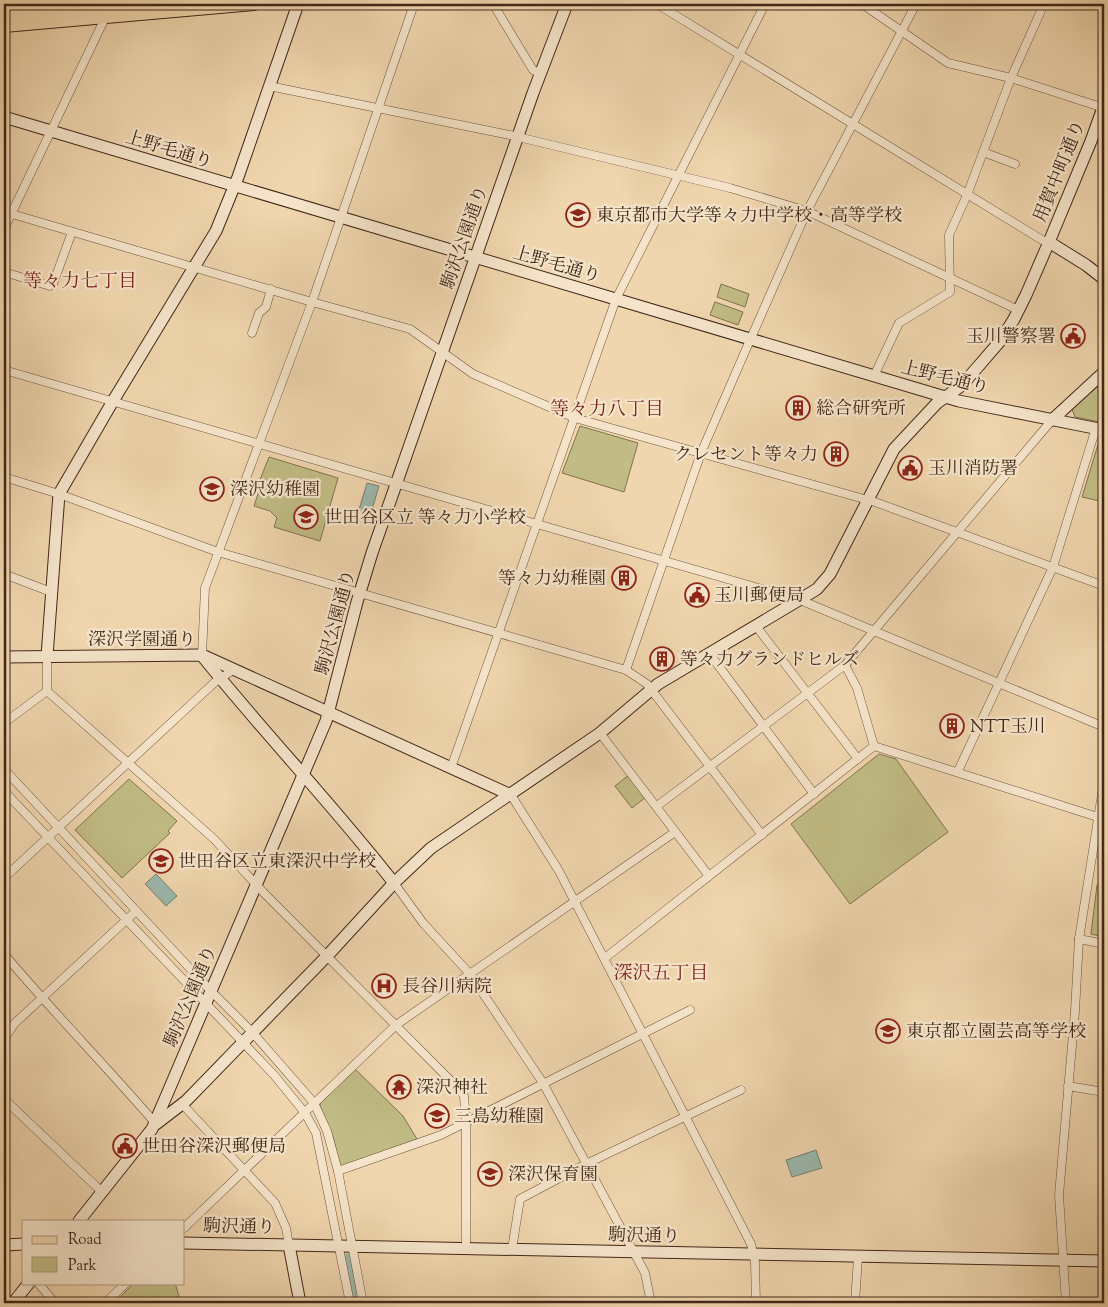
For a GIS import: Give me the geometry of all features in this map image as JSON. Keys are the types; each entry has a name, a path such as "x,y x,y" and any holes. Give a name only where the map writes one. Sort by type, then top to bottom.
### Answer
{"main road":[{"path":"4,15 131,4"},
{"path":"4,26 254,4"}],"street":[{"path":"298,4 234,187 216,231 59,494 47,656 47,691 214,839 326,956 460,1090 464,1096 466,1122 466,1248"},
{"path":"410,4 412,10 312,302 205,588 202,655 344,821 394,883 423,923 470,974 543,1083 645,1273 652,1303"},
{"path":"492,4 533,70 540,74"},
{"name":"駒沢公園通り","path":"80,1220 156,1124 329,713 360,593 396,483 540,74 567,4"},
{"path":"4,954 41,998 76,1034 156,1124 182,1104 394,883 431,848 600,733 651,689 817,589 827,578 888,460 901,440 937,403 965,382 1005,333 1018,310 1048,242 967,195 657,4"},
{"path":"452,768 616,299 766,4"},
{"path":"862,4 948,63 1011,78 1104,107"},
{"path":"626,670 701,453 750,340 807,211 916,4"},
{"path":"874,376 900,324 950,292 949,235 967,195 1011,78 1044,4"},
{"path":"4,229 106,18"},
{"path":"269,86 518,137 730,188 807,211 1018,310"},
{"name":"用賀中町通り","path":"1104,107 1048,242 1086,265 1104,279"},
{"name":"上野毛通り","path":"4,117 234,187 946,397 1100,429"},
{"path":"983,152 1015,164"},
{"path":"4,210 194,268 410,329 473,374 575,418 868,500 1104,586"},
{"path":"4,272 50,286 54,284 72,232"},
{"path":"252,333 259,313 266,306 270,289"},
{"path":"4,370 800,600 1104,727"},
{"path":"657,806 845,665 956,531 1052,420 1104,372"},
{"path":"958,771 1054,567 1100,429"},
{"path":"4,476 218,552 626,670 651,689 762,834"},
{"path":"4,574 51,592"},
{"path":"756,626 858,759"},
{"path":"709,654 814,794"},
{"name":"深沢学園通り","path":"4,657 202,655 511,795"},
{"path":"845,665 857,688 874,746"},
{"path":"4,878 127,762 220,678 233,670"},
{"path":"4,723 47,691"},
{"path":"600,733 709,876"},
{"path":"606,958 874,746"},
{"path":"874,746 958,771 1101,818"},
{"path":"4,769 57,828 252,1032 314,1103 327,1131 338,1171 363,1303"},
{"path":"1066,1303 1059,1195 1079,939 1101,818 1104,781"},
{"path":"4,791 274,1075 305,1112 316,1133 350,1303"},
{"path":"511,795 559,871 606,958 751,1244 754,1253 756,1303"},
{"path":"185,1227 396,1025 675,832"},
{"path":"4,1039 15,1022 136,911"},
{"path":"1079,939 1104,944"},
{"path":"338,1171 441,1135 690,1010"},
{"path":"1068,1086 1104,1092"},
{"path":"512,1249 520,1199 586,1164 741,1090"},
{"path":"4,1099 102,1192"},
{"path":"182,1104 275,1203 286,1228 300,1303"},
{"name":"駒沢通り","path":"185,1243 1104,1261"},
{"path":"4,1245 22,1244"},
{"path":"854,1303 858,1257"},
{"path":"13,1303 29,1284"},
{"path":"39,1284 55,1303"},
{"path":"105,1303 125,1284"}],"green space":[{"path":"721,284 749,294 745,307 717,297"},
{"path":"715,302 743,312 738,325 710,315"},
{"path":"1104,380 1104,423 1075,417 1072,409"},
{"path":"580,426 638,443 624,492 562,473"},
{"path":"1100,438 1104,439 1104,502 1082,497"},
{"path":"269,457 338,478 320,541 274,527 277,518 270,511 254,506 258,494 256,490"},
{"path":"879,754 896,759 948,832 850,904 791,824"},
{"path":"630,774 646,797 632,808 615,786"},
{"path":"129,779 177,821 168,831 170,833 122,878 75,830"},
{"path":"1097,885 1104,886 1104,937 1091,934"},
{"path":"354,1068 403,1116 417,1139 343,1166 340,1165 333,1137 320,1108 320,1103"},
{"path":"352,1265 360,1303 353,1303 345,1266"},
{"path":"133,1284 175,1284 181,1303 127,1303 121,1296"}],"shaded area":[{"path":"367,483 379,486 370,516 358,513"},
{"path":"156,874 177,896 166,906 145,884"},
{"path":"816,1150 822,1168 792,1177 786,1160"}],"waterway":[{"path":"347,1261 356,1303"}],"place":[{"name":"東京都市大学等々力中学校・高等学校","path":"578,215"},
{"name":"玉川警察署","path":"1073,336"},
{"name":"総合研究所","path":"798,408"},
{"name":"クレセント等々力","path":"836,454"},
{"name":"玉川消防署","path":"910,468"},
{"name":"深沢幼稚園","path":"212,489"},
{"name":"世田谷区立 等々力小学校","path":"306,517"},
{"name":"等々力幼稚園","path":"624,578"},
{"name":"玉川郵便局","path":"697,595"},
{"name":"等々力グランドヒルズ","path":"662,659"},
{"name":"NTT玉川","path":"952,726"},
{"name":"世田谷区立東深沢中学校","path":"161,861"},
{"name":"長谷川病院","path":"384,986"},
{"name":"東京都立園芸高等学校","path":"888,1031"},
{"name":"深沢神社","path":"399,1087"},
{"name":"三島幼稚園","path":"437,1116"},
{"name":"世田谷深沢郵便局","path":"125,1146"},
{"name":"深沢保育園","path":"490,1174"}],"district":[{"name":"等々力七丁目","path":"80,280"},
{"name":"等々力八丁目","path":"607,408"},
{"name":"深沢五丁目","path":"661,972"}]}
